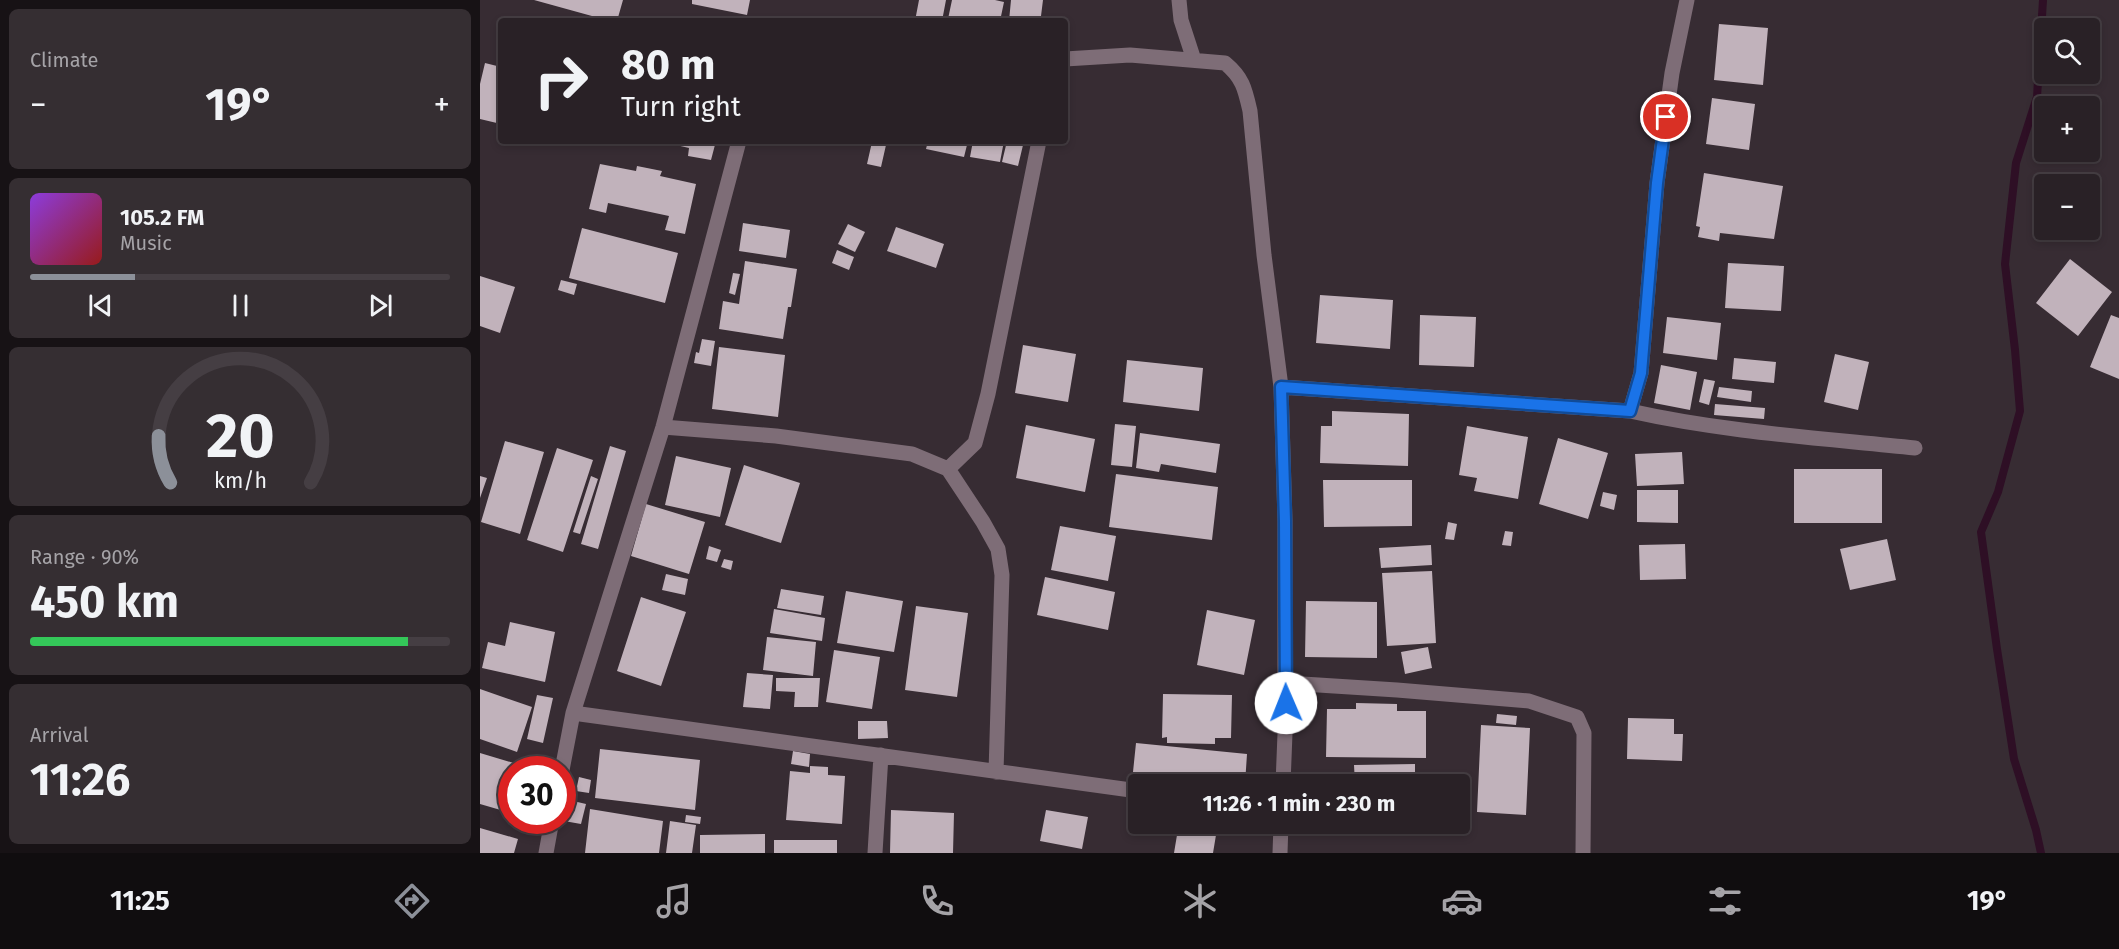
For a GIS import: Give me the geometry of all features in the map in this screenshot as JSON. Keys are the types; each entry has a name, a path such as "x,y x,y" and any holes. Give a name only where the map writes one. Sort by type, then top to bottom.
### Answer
{"street":[{"path":"1179,0 1181,20 1194,60"},
{"path":"1630,411 1641,373 1657,183 1672,73 1687,0"},
{"path":"1068,59 1130,55 1226,63 1237,73 1245,90 1250,111 1264,255 1281,387 1287,683 1282,774"},
{"path":"565,756 573,713 663,427 738,144"},
{"path":"948,469 975,443 988,394 1038,144"},
{"path":"1281,387 1630,411 1674,421 1916,448"},
{"path":"663,427 776,436 912,454 948,469 983,522 998,549 1000,558 1002,575 996,772"},
{"path":"1287,683 1529,701 1577,717 1584,733 1583,853"},
{"path":"573,713 1128,790"},
{"path":"875,853 881,755"},
{"path":"546,853 549,834"},
{"path":"1280,853 1281,834"}],"building":[{"path":"534,0 623,0 618,18 599,18"},
{"path":"692,0 750,0 747,15 692,4"},
{"path":"919,0 946,0 943,18 916,18"},
{"path":"952,0 1004,2 1001,18 948,18"},
{"path":"1011,0 1043,0 1041,16 1038,18 1009,18"},
{"path":"1719,24 1768,28 1763,85 1714,80"},
{"path":"485,63 498,66 498,123 480,119 480,84"},
{"path":"1712,98 1755,104 1749,150 1706,144"},
{"path":"672,144 715,144 711,160 688,156 689,148"},
{"path":"872,144 886,145 881,167 867,164"},
{"path":"927,144 967,144 964,157 926,149"},
{"path":"972,144 1003,144 1000,162 970,157"},
{"path":"1006,144 1023,144 1018,166 1002,162"},
{"path":"600,164 636,171 637,166 662,171 660,176 696,184 685,234 665,230 669,216 608,203 606,213 589,209"},
{"path":"1704,173 1783,186 1774,239 1720,233 1719,241 1698,237 1700,227 1696,226"},
{"path":"743,223 790,230 786,258 739,251"},
{"path":"848,224 865,232 855,252 838,244"},
{"path":"896,227 944,244 936,268 887,251"},
{"path":"582,228 678,253 665,303 569,278"},
{"path":"837,250 854,257 849,270 832,263"},
{"path":"2070,259 2112,292 2078,336 2036,303"},
{"path":"745,261 797,269 783,339 719,329 723,301 739,304"},
{"path":"1728,263 1784,266 1781,311 1725,308"},
{"path":"733,273 740,274 735,295 729,293"},
{"path":"480,276 515,287 500,333 480,326"},
{"path":"561,280 577,284 574,295 558,290"},
{"path":"1320,295 1393,300 1390,349 1316,343"},
{"path":"1420,315 1476,317 1474,367 1419,365"},
{"path":"2111,315 2119,318 2119,379 2090,367"},
{"path":"1667,317 1721,323 1717,360 1663,353"},
{"path":"702,339 715,341 711,366 694,363"},
{"path":"1023,345 1076,354 1068,402 1015,393"},
{"path":"719,347 785,355 778,417 712,409"},
{"path":"1835,354 1869,362 1858,410 1824,402"},
{"path":"1734,358 1776,362 1774,383 1732,379"},
{"path":"1127,360 1203,368 1199,411 1123,402"},
{"path":"1661,365 1697,372 1690,410 1654,403"},
{"path":"1704,379 1715,381 1709,405 1699,402"},
{"path":"1719,387 1752,391 1751,402 1717,397"},
{"path":"1715,404 1765,408 1764,419 1714,415"},
{"path":"1332,411 1409,414 1408,466 1320,463 1321,426 1332,426"},
{"path":"1115,424 1136,426 1132,467 1111,465"},
{"path":"1026,425 1095,439 1085,492 1016,478"},
{"path":"1467,426 1528,437 1518,499 1474,491 1477,478 1459,475"},
{"path":"1140,433 1220,444 1216,473 1161,464 1159,472 1136,468"},
{"path":"1558,438 1608,453 1588,519 1539,504"},
{"path":"505,441 544,452 520,534 481,522"},
{"path":"610,446 626,451 598,549 581,544"},
{"path":"557,448 593,460 563,552 527,540"},
{"path":"1682,452 1684,484 1637,486 1635,454"},
{"path":"676,456 731,468 720,517 665,505"},
{"path":"744,465 800,483 781,543 725,525"},
{"path":"1794,469 1882,469 1882,523 1794,523"},
{"path":"1116,474 1218,487 1212,540 1109,527"},
{"path":"480,476 487,478 480,498"},
{"path":"591,476 598,479 580,534 573,532"},
{"path":"1323,480 1412,480 1412,526 1324,527"},
{"path":"1637,490 1678,490 1678,523 1637,522"},
{"path":"1603,492 1617,495 1614,510 1600,506"},
{"path":"646,504 705,522 689,574 631,556"},
{"path":"1448,522 1457,524 1454,540 1445,539"},
{"path":"1060,526 1116,536 1108,581 1051,570"},
{"path":"1505,531 1513,532 1511,546 1502,545"},
{"path":"1887,539 1896,580 1850,590 1840,549"},
{"path":"1685,544 1686,579 1640,580 1639,545"},
{"path":"1431,545 1432,565 1381,568 1379,548"},
{"path":"709,546 721,550 717,562 706,559"},
{"path":"724,559 733,561 731,570 721,567"},
{"path":"1432,571 1436,643 1387,646 1382,573"},
{"path":"666,574 688,579 685,595 662,590"},
{"path":"1045,577 1115,592 1108,630 1037,615"},
{"path":"781,589 824,596 821,615 777,608"},
{"path":"846,591 903,601 894,652 837,643"},
{"path":"641,597 686,612 661,686 617,671"},
{"path":"1306,601 1377,602 1377,658 1305,657"},
{"path":"916,606 968,613 957,697 905,690"},
{"path":"774,609 825,618 822,641 770,633"},
{"path":"1207,610 1255,620 1244,675 1197,665"},
{"path":"510,622 555,632 545,682 482,668 488,642 505,646"},
{"path":"767,637 816,642 813,676 763,670"},
{"path":"1428,647 1432,668 1405,674 1401,652"},
{"path":"834,650 880,657 872,709 826,702"},
{"path":"747,673 773,675 770,709 743,707"},
{"path":"776,678 820,678 818,707 794,707 795,692 776,691"},
{"path":"480,689 532,707 517,752 480,739"},
{"path":"1163,694 1232,695 1231,738 1215,738 1215,744 1167,743 1167,737 1162,738"},
{"path":"537,695 553,698 543,743 527,739"},
{"path":"1356,703 1397,704 1397,711 1426,711 1426,758 1326,757 1327,709 1356,709"},
{"path":"1497,714 1517,716 1516,725 1496,723"},
{"path":"1628,718 1674,719 1674,734 1683,734 1682,761 1627,759"},
{"path":"858,721 887,721 888,738 858,739"},
{"path":"1481,725 1530,728 1526,815 1477,812"},
{"path":"1136,743 1247,754 1246,774 1133,772"},
{"path":"600,749 700,760 695,810 595,798"},
{"path":"793,751 810,754 809,767 791,764"},
{"path":"480,753 498,758 498,809 480,804"},
{"path":"1415,764 1415,774 1354,774 1354,765"},
{"path":"810,766 828,767 828,775 845,776 842,824 786,820 790,771 810,773"},
{"path":"579,777 591,780 589,793 576,791"},
{"path":"576,802 586,804 581,824 576,823"},
{"path":"590,809 663,821 659,853 585,853"},
{"path":"891,810 954,813 953,853 890,853"},
{"path":"1046,810 1088,817 1082,849 1040,841"},
{"path":"686,815 701,817 700,824 685,822"},
{"path":"670,821 696,825 692,853 666,853"},
{"path":"480,828 518,839 514,853 480,853"},
{"path":"765,834 765,853 700,853 700,835"},
{"path":"1177,834 1216,835 1213,853 1174,853"},
{"path":"774,840 837,840 837,853 774,853"}],"waterway":[{"path":"2041,853 2014,759 1981,532 1998,492 2020,411 2005,264 2016,163 2037,97 2043,0"}],"route":[{"path":"1286,703 1285,521 1281,387 1630,411 1641,373 1657,183 1666,117"}]}
